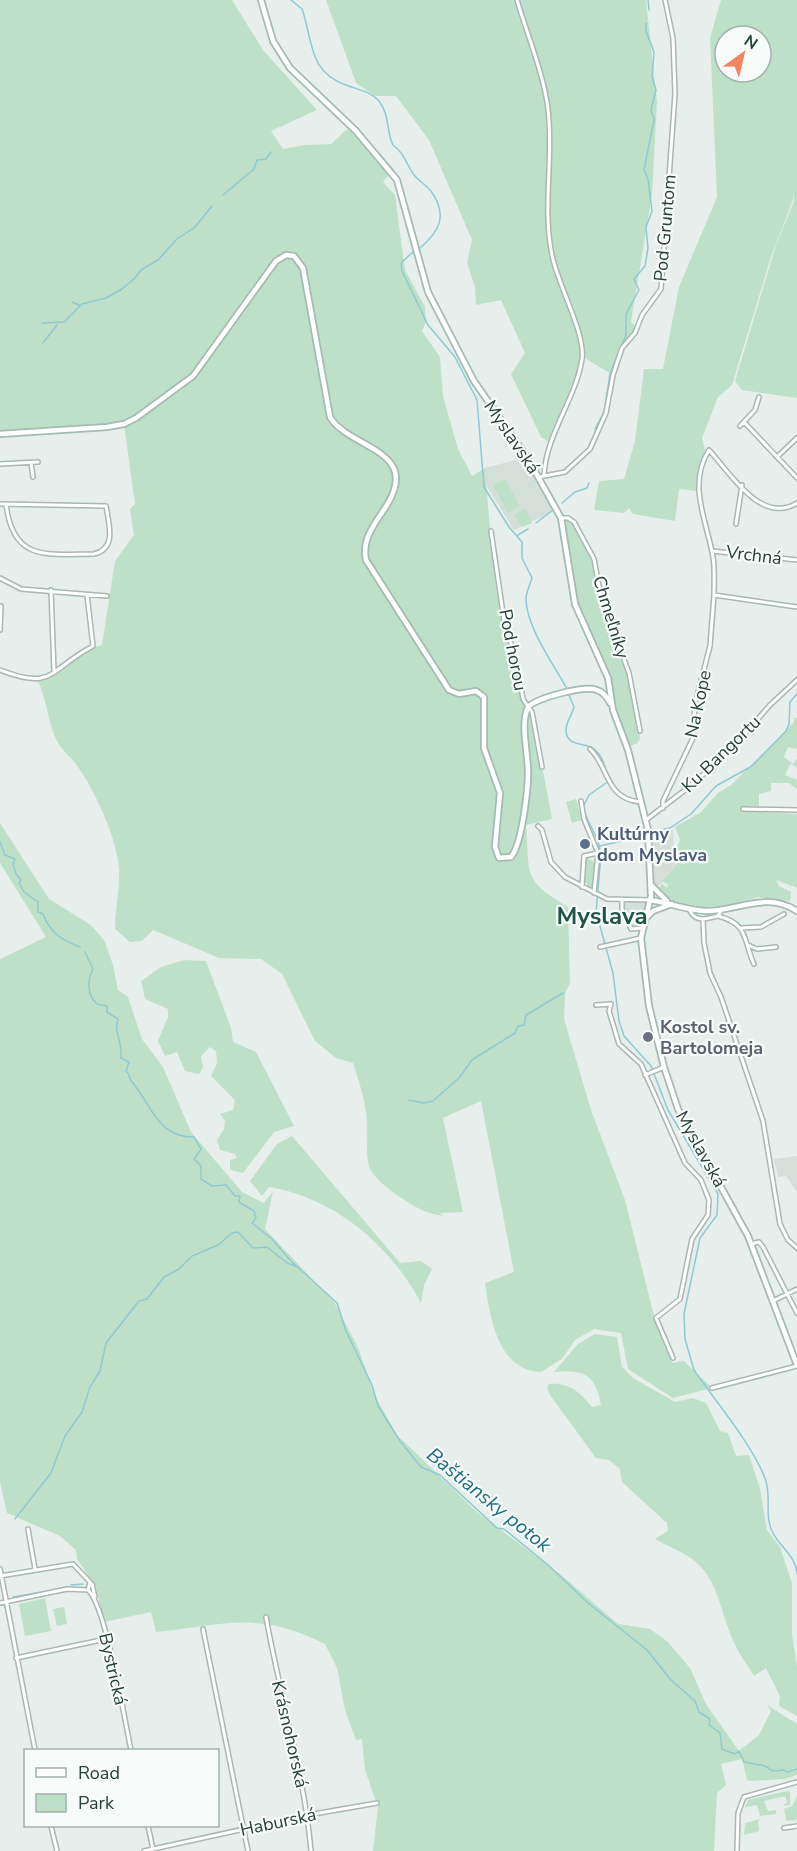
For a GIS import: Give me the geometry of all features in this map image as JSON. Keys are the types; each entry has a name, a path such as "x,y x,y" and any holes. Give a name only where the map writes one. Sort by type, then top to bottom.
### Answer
{"street":[{"name":"Myslavská","path":"261,0 273,41 290,68 362,137 397,180 428,292 474,381 542,476 561,518 575,604 608,678 612,705 628,750 646,820 650,900 642,925 641,938 649,1006 664,1067 678,1109 734,1207 751,1244 797,1365"},
{"path":"517,0 548,108 550,148 548,230 551,253 556,274 577,328 583,356 548,452 542,476"},
{"name":"Pod Gruntom","path":"542,476 565,472 590,449 606,413 613,375 623,346 635,333 643,314 662,286 675,94 673,38 665,0"},
{"path":"0,435 107,427 124,424 136,418 199,370 276,261 286,255 296,257 303,268 330,417 337,426 384,455 396,478 393,494 365,543 366,560 449,690 459,694 476,691 484,697 484,748 500,794 495,851 499,858 504,860 511,857 515,850 526,793 528,772 525,721 528,707 536,701 579,689 598,690 606,686 608,678"},
{"path":"741,426 755,410 759,397"},
{"path":"744,423 797,478"},
{"path":"777,457 797,438"},
{"name":"Na Kope","path":"663,807 663,801 693,738 695,704 710,646 714,595 712,551 700,511 699,485 709,450 742,485"},
{"path":"0,464 38,462"},
{"path":"31,463 33,477"},
{"path":"736,524 739,491 742,485 755,500 769,509 784,510 797,503"},
{"path":"0,504 6,504 106,507 110,540 105,549 97,553 31,551 19,540 6,504"},
{"name":"Chmeľníky","path":"561,518 568,518 574,522 594,559 601,597 630,680 640,731"},
{"name":"Pod horou","path":"491,531 492,552 498,567 503,595 504,620 517,664 523,699 533,718 542,767"},
{"name":"Vrchná","path":"712,551 797,560"},
{"path":"0,578 16,588 108,596"},
{"path":"51,590 54,673"},
{"path":"0,670 38,681 54,673 93,646 87,595"},
{"path":"714,595 797,607"},
{"path":"0,630 2,606"},
{"name":"Ku Bangortu","path":"646,820 731,750 770,705 796,682"},
{"path":"598,690 612,705"},
{"path":"590,749 599,760 606,779 613,787 627,798 640,802"},
{"path":"581,801 584,819 598,853 595,894"},
{"path":"743,809 797,810"},
{"path":"538,826 542,830 551,862 562,874 600,897 622,901 650,900 689,909 722,909 767,901 782,903 797,911"},
{"path":"582,887 584,856 598,853"},
{"path":"650,881 658,894 672,904"},
{"path":"622,901 622,909 630,928 635,930 653,911 672,904"},
{"path":"689,909 694,917 703,919 718,916 741,928 761,927 784,914"},
{"path":"718,916 722,909"},
{"path":"703,919 704,942 710,973 722,997 763,1121 780,1224 788,1240 797,1248"},
{"path":"741,928 754,964"},
{"path":"600,947 641,938"},
{"path":"748,945 757,949 776,948"},
{"path":"596,1005 611,1004 609,1011 619,1044 640,1063 685,1163 703,1183 710,1205 708,1215 692,1239 680,1299 656,1318 673,1358"},
{"path":"645,1075 664,1067"},
{"path":"751,1244 758,1242 763,1247 797,1313"},
{"path":"773,1301 797,1289"},
{"path":"712,1388 797,1365"},
{"path":"28,1529 35,1569"},
{"path":"1,1575 73,1564 94,1587 95,1599"},
{"path":"0,1569 35,1749"},
{"path":"85,1576 86,1590"},
{"path":"0,1603 67,1589 86,1590 91,1585 89,1580"},
{"name":"Bystrická","path":"86,1590 95,1599 131,1749"},
{"name":"Krásnohorská","path":"266,1617 277,1680 297,1751 308,1815 311,1851"},
{"path":"203,1629 248,1851"},
{"path":"16,1658 106,1639"},
{"path":"737,1851 738,1813 744,1797 797,1782"},
{"name":"Haburská","path":"144,1851 308,1815 377,1803"},
{"path":"784,1828 797,1826"},
{"path":"51,1827 57,1851"},
{"path":"148,1827 153,1850"}],"shaded area":[{"path":"524,458 554,511 514,530 486,485 485,468"},
{"path":"653,830 673,830 674,852 681,861 656,889 652,879"},
{"path":"650,900 642,928 631,929 622,909 622,901"},
{"path":"797,1156 797,1192 786,1176 778,1177 774,1159"}],"green space":[{"path":"0,0 232,0 263,50 317,110 271,131 283,149 331,144 346,130 357,128 394,169 383,182 395,195 405,270 425,307 426,322 422,331 440,357 443,396 458,449 472,476 485,468 492,552 499,573 504,620 517,664 523,699 532,712 552,819 526,825 529,866 531,875 543,890 568,907 570,983 565,994 564,1019 591,1110 625,1200 656,1324 672,1363 684,1361 712,1388 673,1398 628,1369 621,1333 594,1329 575,1340 562,1359 541,1372 526,1369 514,1362 498,1339 485,1283 514,1272 481,1101 443,1118 463,1212 435,1215 414,1206 382,1183 370,1169 367,1118 353,1063 336,1058 315,1041 282,974 261,959 219,958 153,930 142,941 130,942 115,929 119,869 114,843 89,785 56,738 38,681 55,673 85,651 102,645 115,561 134,535 130,509 135,504 124,425 0,434"},
{"path":"326,0 646,0 657,102 652,194 631,322 638,328 623,346 613,375 583,357 551,444 541,437 511,374 525,353 501,300 476,305 475,287 467,263 472,240 429,140 396,96 375,96 356,83"},
{"path":"721,0 797,0 797,398 742,390 735,381 776,245 794,201 793,192 793,200 771,257 732,385 718,397 702,438 705,450 696,491 679,489 675,521 633,514 629,508 624,513 594,510 599,481 624,479 635,441 644,369 663,369 679,287 717,197 710,38 713,28 713,84 773,84 773,24 714,24"},
{"path":"505,479 520,506 508,513 493,485"},
{"path":"525,509 532,523 522,527 514,514"},
{"path":"561,518 571,519 591,553 598,584 631,685 640,738 638,743 627,747 609,685 575,604"},
{"path":"794,718 797,718 797,749 788,747 784,757 793,764 797,758 797,768 792,764 785,775 797,780 797,789 789,783 771,783 771,791 759,794 759,806 747,806 743,811 797,814 797,888 776,880 779,886 791,892 790,901 758,897 726,906 703,907 668,900 659,888 662,884 667,888 668,884 662,881 680,861 674,852 680,840 675,827 701,812 719,792 731,785 794,722"},
{"path":"576,799 582,820 572,823 566,802"},
{"path":"0,823 49,899 91,925 104,940 113,965 118,990 128,997 142,1039 163,1067 191,1132 242,1192 264,1203 273,1191 265,1229 334,1302 358,1347 374,1394 397,1435 478,1513 560,1574 618,1624 650,1629 668,1642 690,1668 706,1704 739,1751 759,1735 771,1711 767,1705 797,1724 797,1775 785,1779 752,1781 747,1780 742,1759 721,1764 726,1785 717,1793 714,1851 373,1851 378,1807 365,1770 362,1739 356,1740 345,1710 337,1668 325,1644 301,1633 261,1623 223,1624 156,1632 151,1612 104,1622 96,1587 77,1559 76,1550 60,1536 7,1513 0,1482 0,959 46,937 0,863"},
{"path":"590,855 589,859 594,862 594,886 591,889 584,880 585,859"},
{"path":"184,960 206,961 231,1028 233,1042 256,1052 294,1126 274,1132 243,1173 230,1170 230,1160 237,1158 235,1154 220,1150 217,1140 224,1129 225,1121 220,1114 233,1110 235,1100 211,1076 217,1063 216,1051 210,1047 201,1056 203,1068 199,1074 185,1071 177,1052 165,1056 158,1041 168,1017 168,1009 145,999 141,981 161,967"},
{"path":"292,1136 400,1263 421,1261 432,1269 424,1285 421,1303 394,1262 358,1227 316,1201 293,1193 269,1187 262,1196 250,1181 277,1144"},
{"path":"595,1334 617,1337 622,1367 633,1378 675,1402 693,1398 706,1403 720,1431 728,1433 736,1456 749,1455 760,1489 767,1530 780,1547 792,1583 792,1635 797,1667 797,1716 779,1706 780,1696 766,1668 754,1676 740,1654 708,1576 688,1556 655,1539 668,1531 667,1523 622,1482 620,1469 609,1460 596,1458 550,1395 547,1388 549,1384 563,1385 578,1393 592,1407 601,1405 595,1386 586,1376 564,1371 554,1372 578,1344"},
{"path":"45,1598 51,1631 25,1636 19,1604"},
{"path":"64,1607 67,1624 57,1626 53,1609"},
{"path":"790,1792 790,1805 783,1806 787,1802 785,1796 764,1801 768,1811 776,1810 776,1814 760,1816 757,1805 745,1807 748,1800"},
{"path":"797,1796 797,1820 786,1821 784,1809 792,1806"},
{"path":"761,1819 758,1822 759,1831 744,1835 745,1823"}],"waterway":[{"path":"291,0 302,9 318,63 334,79 368,93 379,101 385,112 393,145 403,156 414,175 431,191 436,200 440,215 437,229 420,248"},
{"path":"648,0 649,10"},
{"path":"595,429 604,412 610,374 626,335 626,314 639,290 634,279 645,266 648,248 646,227 652,211 648,179 644,170 654,120 651,110 656,90 652,77 654,52 646,31 646,23"},
{"path":"223,195 254,169 257,160 266,159 271,152"},
{"path":"42,323 64,322 82,304 106,298 122,289 141,270 158,260 177,239 195,227 212,206"},
{"path":"414,251 401,263 402,271 428,325 455,357 477,400 484,487 509,527 522,542 522,558 532,578 526,597 530,620 567,689"},
{"path":"72,302 79,305"},
{"path":"43,343 57,325"},
{"path":"562,503 575,492 587,488 589,483"},
{"path":"536,523 553,510"},
{"path":"518,535 528,529"},
{"path":"656,831 670,828 691,814 716,786 752,766 786,731 789,724 790,702 797,694"},
{"path":"569,695 574,707 567,724 567,735 572,742 594,749 603,761 607,774"},
{"path":"583,807 589,795 606,783"},
{"path":"584,812 598,841 601,855 596,912 613,973 619,1021 624,1036 651,1066 668,1110 718,1194 717,1215 700,1238 684,1314 685,1339 694,1370 759,1465 767,1485 772,1531 794,1562 797,1574"},
{"path":"600,846 644,836"},
{"name":"Baštiansky potok","path":"0,842 5,855 15,859 13,864 21,880 19,883 24,892 38,902 38,912 43,914 57,935 80,947"},
{"name":"Baštiansky potok","path":"85,952 93,969 89,983 90,992 97,1004 107,1006 107,1012 118,1019 121,1058 129,1062 126,1071 131,1080 164,1126 182,1136 194,1137 201,1149 194,1159 201,1166 201,1179 212,1186 226,1185 235,1196 240,1196 239,1202 254,1211 256,1218 252,1223 272,1239 290,1260 337,1303 346,1331 372,1385 378,1406 400,1441 421,1467 440,1475 497,1528 504,1529 547,1564 588,1603 647,1650 671,1680 695,1701 699,1712 710,1719 709,1725 720,1733 722,1749 735,1754 739,1751 744,1762 765,1766 773,1771 787,1772 797,1769"},
{"path":"409,1100 424,1103 433,1101 459,1078 472,1060 515,1033 518,1026 524,1025 526,1015 563,993"},
{"path":"15,1519 51,1473 65,1436 82,1412 90,1387 100,1371 106,1343 139,1301 147,1299 164,1277 179,1269 192,1256 218,1245 232,1233 238,1232 253,1248 267,1247 287,1263 298,1267"},
{"path":"71,1585 83,1584"},
{"path":"13,1597 42,1592"}],"place":[{"name":"Kultúrny dom Myslava","path":"585,844"},
{"name":"Kostol sv. Bartolomeja","path":"648,1037"}],"district":[{"name":"Myslava","path":"602,916"}]}
